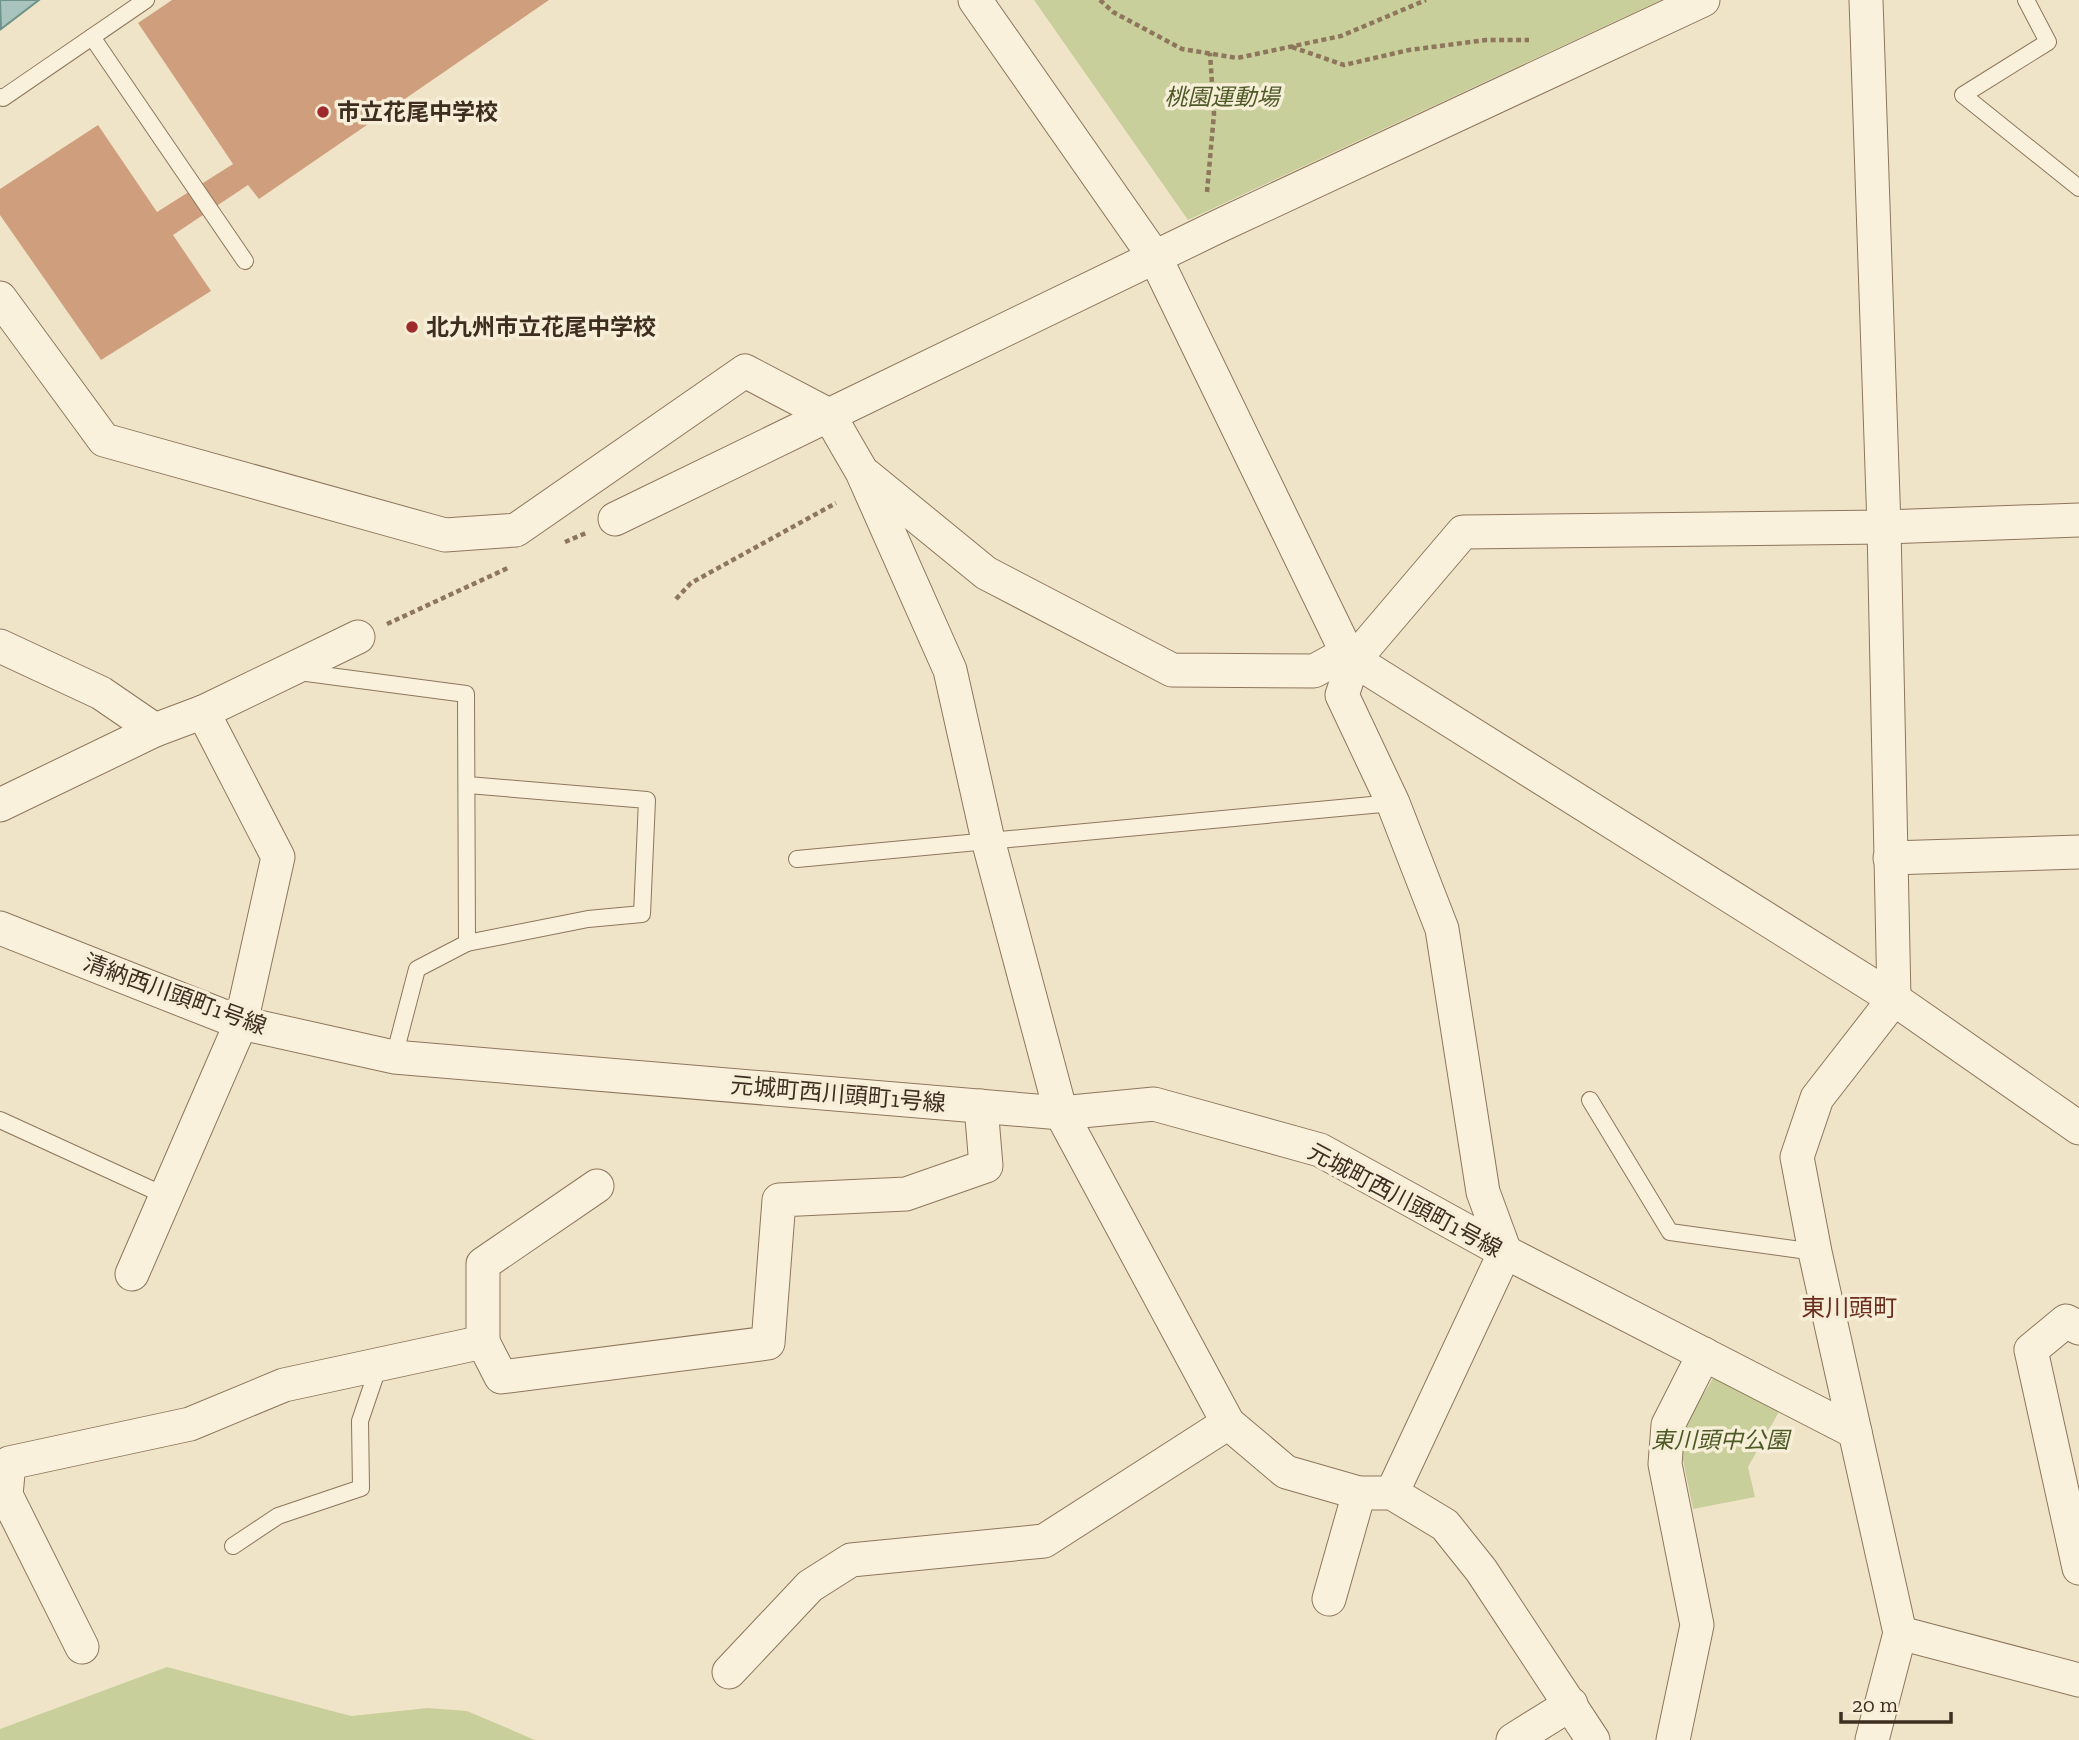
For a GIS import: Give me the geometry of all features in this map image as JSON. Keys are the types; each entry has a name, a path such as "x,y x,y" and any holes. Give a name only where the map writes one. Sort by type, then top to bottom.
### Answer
{"street":[{"path":"975,0 1156,258 1350,656 1894,999 2079,1128"},
{"path":"615,519 1219,226 1703,0"},
{"path":"1866,0 1884,527 1894,999 1817,1098 1797,1157 1815,1252 1900,1633 1872,1740"},
{"path":"0,298 104,440 445,535 516,530 745,371 829,415 865,478 950,670 988,839 1061,1113 1228,1423 1286,1472 1359,1493 1392,1493 1445,1525 1481,1570 1593,1740"},
{"path":"865,478 986,573 1172,670 1314,671 1350,656 1463,532 1884,527 2079,520"},
{"path":"0,805 358,637"},
{"path":"0,646 101,693 155,730"},
{"path":"1350,656 1342,695 1393,803 1442,929 1483,1192 1505,1252 1392,1493"},
{"path":"132,1274 241,1023 278,857 203,712"},
{"path":"1891,858 2079,852"},
{"name":"清納西川頭町1号線","path":"0,929 241,1023 394,1057"},
{"name":"元城町西川頭町1号線","path":"394,1057 1061,1113 1154,1104 1320,1150 1505,1252 1855,1432"},
{"path":"597,1186 483,1264 483,1342 501,1377 768,1343 779,1200 906,1194 986,1166 981,1106"},
{"path":"2079,1328 2066,1321 2031,1350 2079,1568"},
{"path":"82,1647 6,1495 9,1463 190,1424 284,1385 483,1342"},
{"path":"1673,1740 1697,1625 1665,1464 1668,1425 1704,1354"},
{"path":"729,1672 810,1587 851,1560 1044,1541 1228,1423"},
{"path":"1329,1599 1359,1493"},
{"path":"1900,1633 2079,1680"},
{"path":"1513,1740 1570,1704"}],"lane":[{"path":"0,97 3,98 146,0"},
{"path":"2026,0 2048,42 1963,95 2079,188"},
{"path":"92,37 245,261"},
{"path":"290,670 466,694 467,943"},
{"path":"394,1057 416,969 467,943 588,919 642,914 647,800 468,785"},
{"path":"797,859 1393,803"},
{"path":"1590,1100 1670,1232 1815,1252"},
{"path":"0,1120 166,1196"},
{"path":"233,1546 278,1516 361,1488 360,1421 379,1364"}],"path":[{"path":"1100,0 1113,12 1182,49 1237,58 1341,36 1426,0"},
{"path":"1291,46 1344,65 1409,50 1486,40 1541,40 1588,53"},
{"path":"1210,53 1214,114 1207,191 1219,226"},
{"path":"677,600 691,583 865,478"},
{"path":"553,548 615,519"},
{"path":"358,637 516,565"}],"green space":[{"name":"桃園運動場","path":"1034,0 1661,0 1188,220"},
{"name":"東川頭中公園","path":"1714,1377 1780,1410 1748,1467 1755,1497 1693,1509 1678,1435"},
{"path":"167,1667 351,1716 428,1708 467,1711 535,1740 0,1740 0,1729"}],"water":[{"path":"0,0 39,0 1,29"}],"building":[{"path":"172,0 549,0 259,199 248,185 173,235 211,291 101,360 0,215 0,189 98,125 157,212 233,164 138,23"}],"place":[{"name":"市立花尾中学校","path":"323,112"},
{"name":"北九州市立花尾中学校","path":"412,327"}],"district":[{"name":"東川頭町","path":"1849,1308"}]}
